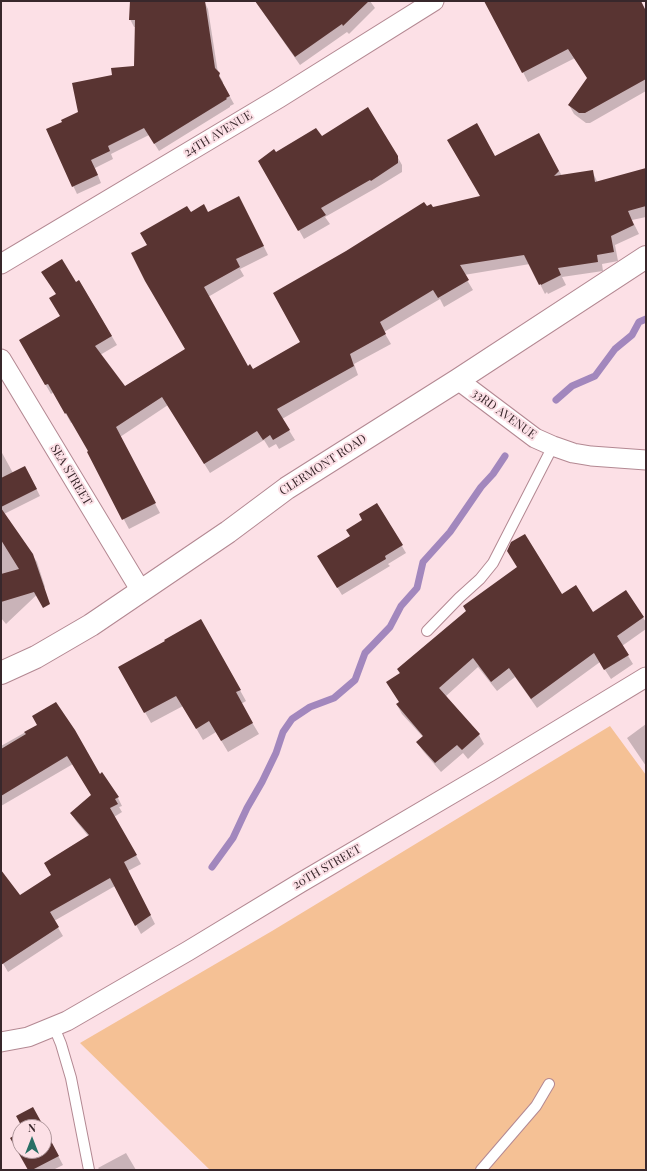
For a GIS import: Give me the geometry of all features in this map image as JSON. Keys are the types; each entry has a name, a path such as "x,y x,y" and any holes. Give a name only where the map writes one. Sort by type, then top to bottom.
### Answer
{"street":[{"name":"24TH AVENUE","path":"1,264 279,98 434,1"},
{"name":"CLERMONT ROAD","path":"1,673 62,643 228,532 287,488 458,380 646,257"},
{"name":"SEA STREET","path":"1,359 141,591"},
{"name":"33RD AVENUE","path":"458,380 535,438 553,446 573,453 591,456 646,460"},
{"name":"20TH STREET","path":"1,1042 28,1037 67,1021 523,752 646,677"}],"lane":[{"path":"427,631 480,579 493,563 553,446"},
{"path":"54,1027 61,1044 71,1078 90,1170"},
{"path":"481,1170 536,1106 550,1084"}],"shaded area":[{"path":"610,726 646,775 646,1170 210,1170 80,1043 272,931"}],"building":[{"path":"130,1 205,1 215,68 220,73 219,76 230,96 154,144 144,128 108,146 110,151 91,160 98,175 72,187 46,129 62,122 61,120 78,112 72,83 112,75 111,68 134,66 135,20 129,20"},
{"path":"255,1 369,1 343,26 342,24 295,57"},
{"path":"484,1 641,1 646,11 646,79 585,113 579,113 568,105 587,78 568,49 522,73"},
{"path":"368,107 398,156 398,163 371,181 370,180 321,208 326,215 298,231 258,161 274,149 276,152 316,128 322,136"},
{"path":"477,123 495,156 539,133 559,171 554,176 593,170 595,182 646,168 646,206 628,211 634,225 611,236 614,252 597,255 598,262 558,268 561,275 541,285 539,285 524,255 460,265 469,280 438,298 433,290 380,322 386,334 350,354 354,366 277,409 290,430 273,440 270,435 263,440 257,431 204,464 162,397 116,427 156,503 122,520 87,452 88,451 48,384 45,385 19,340 60,316 49,298 56,294 41,272 62,259 76,282 79,280 112,336 95,346 125,386 185,349 145,281 131,253 147,245 140,233 187,206 191,212 204,204 208,212 239,196 264,246 236,259 240,267 204,287 248,366 250,364 253,369 300,342 273,293 346,251 424,202 427,206 431,204 433,207 480,196 447,140"},
{"path":"25,466 37,489 1,507 1,478"},
{"path":"377,503 403,545 385,556 386,559 337,588 317,556 350,536 346,530 362,520 359,514"},
{"path":"1,508 33,554 50,604 43,608 34,592 1,602 1,574 19,569 1,540"},
{"path":"525,534 562,594 576,585 593,612 626,590 644,617 617,636 629,655 604,670 594,653 531,699 509,668 491,682 473,658 439,688 480,734 462,750 457,745 435,763 416,742 423,736 396,704 399,702 386,682 400,673 397,669 466,611 463,606 517,567 507,551 511,542"},
{"path":"201,619 241,690 236,692 253,723 221,741 209,721 196,729 176,696 144,713 118,667"},
{"path":"56,702 75,730 100,774 102,772 119,797 115,799 118,804 110,808 137,855 124,862 151,915 135,926 110,878 50,912 59,927 1,965 1,870 20,895 51,875 44,863 89,835 70,813 91,795 67,756 1,796 1,749 26,734 24,732 37,725 32,716"},
{"path":"33,1107 40,1119 18,1119 16,1116"},
{"path":"52,1143 59,1156 32,1170 28,1170 22,1159 52,1159"}],"waterway":[{"path":"556,400 572,386 595,376 615,349 632,335 639,322 646,319"},
{"path":"212,867 233,838 276,753 283,732 292,719 310,707 334,698 355,680 365,653 390,627 401,606 417,588 423,562 450,532 481,487 493,474 505,456"}]}
